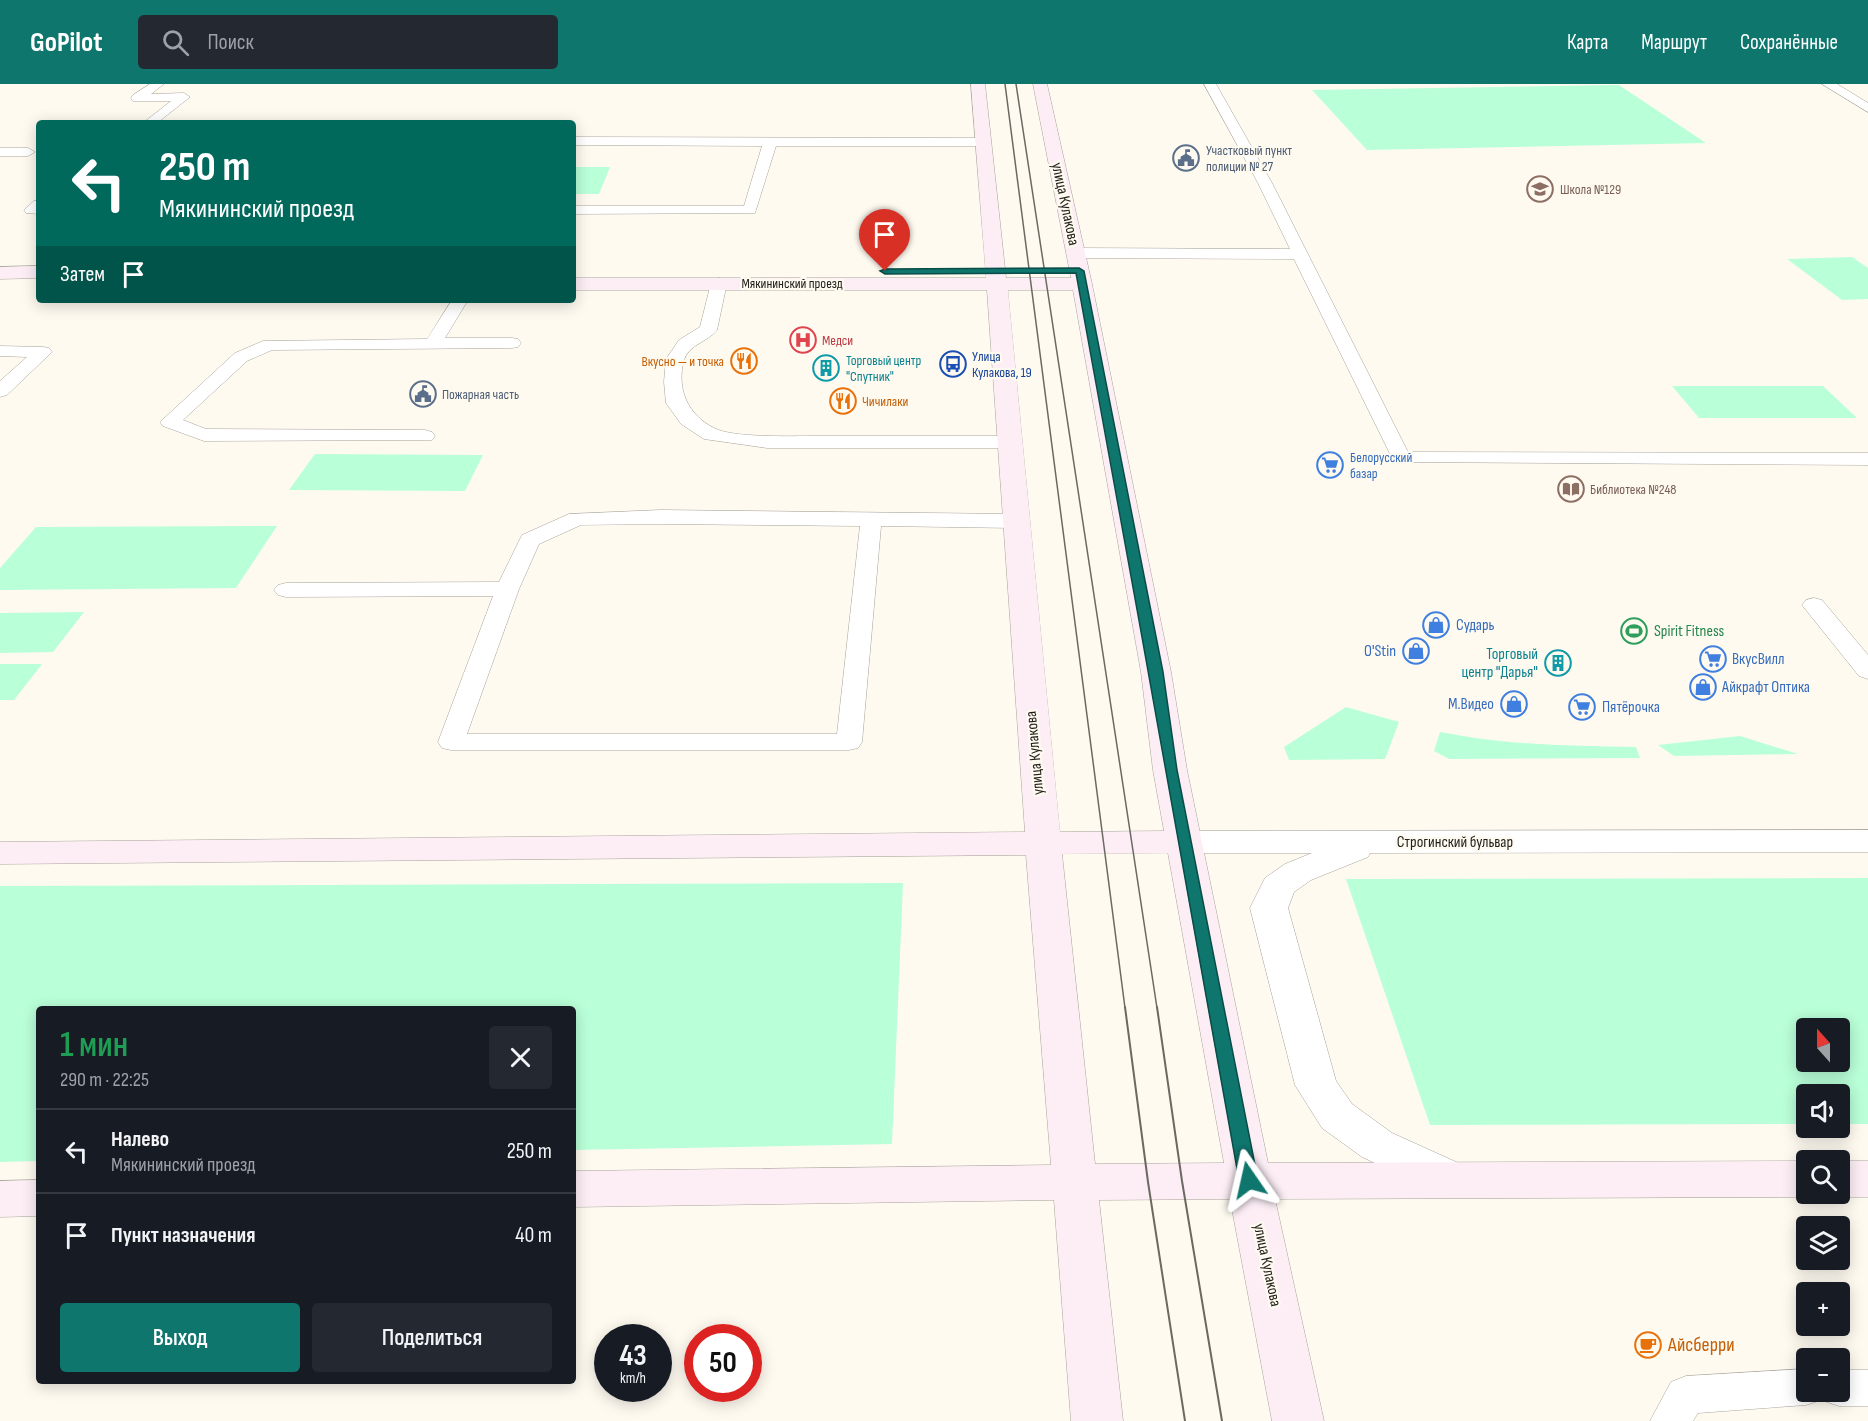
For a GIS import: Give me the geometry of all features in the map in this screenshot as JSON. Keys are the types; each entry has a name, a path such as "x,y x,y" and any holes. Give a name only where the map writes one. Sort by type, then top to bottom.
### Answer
{"main road":[{"name":"улица Кулакова","path":"978,84 1043,843 1097,1421"},
{"name":"улица Кулакова","path":"1040,84 1079,269 1140,599 1156,672 1184,842 1298,1421"},
{"name":"Мякининский проезд","path":"576,284 719,284 995,277 1079,269"},
{"name":"Мякининский проезд","path":"576,271 995,277"},
{"path":"0,273 36,272"},
{"path":"0,284 36,284"},
{"name":"Строгинский бульвар","path":"0,853 1184,842"},
{"path":"576,1189 935,1182 1796,1179"},
{"path":"1850,1179 1868,1179"},
{"path":"0,1199 36,1198"}],"street":[{"name":"Строгинский бульвар","path":"1184,842 1868,841"},
{"path":"1374,842 1298,872 1278,886 1269,908 1316,1085 1337,1116 1377,1145 1449,1179"}],"lane":[{"path":"153,120 184,97 137,98 158,84"},
{"path":"1210,84 1265,183 1401,458 1868,459"},
{"path":"1828,84 1868,108"},
{"path":"576,141 983,142"},
{"path":"576,210 750,210 770,142"},
{"path":"0,152 28,152"},
{"path":"1079,269 1299,254"},
{"path":"719,284 708,330 685,344 675,359 673,382 676,403 688,420 711,435 767,442 1010,442"},
{"path":"434,344 458,303"},
{"path":"425,436 204,435 170,422 241,357 269,345 512,343"},
{"path":"0,351 43,352 0,391"},
{"path":"871,521 849,742 451,742 507,589 530,540 577,519 1016,521"},
{"path":"286,590 507,589"},
{"path":"1814,605 1868,671"},
{"path":"1671,1421 1686,1395 1796,1388"},
{"path":"1850,1388 1868,1388"}],"green space":[{"path":"1619,85 1706,143 1367,150 1312,90"},
{"path":"576,167 610,167 599,194 576,194"},
{"path":"1852,257 1868,268 1868,299 1842,300 1787,259"},
{"path":"1672,386 1823,386 1857,418 1699,418"},
{"path":"315,454 483,455 465,491 289,490"},
{"path":"277,526 236,588 0,590 0,568 36,527"},
{"path":"84,612 53,652 0,653 0,613"},
{"path":"0,664 42,664 14,700 0,700"},
{"path":"1346,707 1399,722 1385,759 1289,760 1284,747"},
{"path":"1440,732 1513,742 1636,747 1640,758 1449,759 1434,751"},
{"path":"1740,736 1798,754 1674,756 1658,745"},
{"path":"1868,878 1868,1124 1850,1124 1850,1084 1796,1084 1796,1124 1430,1125 1346,879"},
{"path":"903,883 892,1144 576,1150 576,1006 36,1006 36,1161 0,1162 0,886"}],"tram line":[{"path":"1005,84 1125,1008"},
{"path":"1016,84 1157,1008"},
{"path":"1125,1007 1148,1182 1185,1421"},
{"path":"1157,1007 1182,1181 1222,1421"}],"place":[{"name":"Участковый пункт полиции № 27","path":"1186,158"},
{"name":"Школа №129","path":"1540,189"},
{"name":"Медси","path":"803,340"},
{"name":"Вкусно — и точка","path":"744,361"},
{"name":"Улица Кулакова, 19","path":"953,364"},
{"name":"Торговый центр \"Спутник\"","path":"826,368"},
{"name":"Пожарная часть","path":"423,394"},
{"name":"Чичилаки","path":"843,401"},
{"name":"Белорусский базар","path":"1330,465"},
{"name":"Библиотека №248","path":"1571,489"},
{"name":"Сударь","path":"1436,625"},
{"name":"Spirit Fitness","path":"1634,631"},
{"name":"O'Stin","path":"1416,651"},
{"name":"ВкусВилл","path":"1713,659"},
{"name":"Торговый центр \"Дарья\"","path":"1558,663"},
{"name":"Айкрафт Оптика","path":"1703,687"},
{"name":"М.Видео","path":"1514,704"},
{"name":"Пятёрочка","path":"1582,707"},
{"name":"Айсберри","path":"1648,1345"}],"route":[{"path":"885,271 1079,271 1140,599 1156,672 1170,770 1249,1180"}]}
